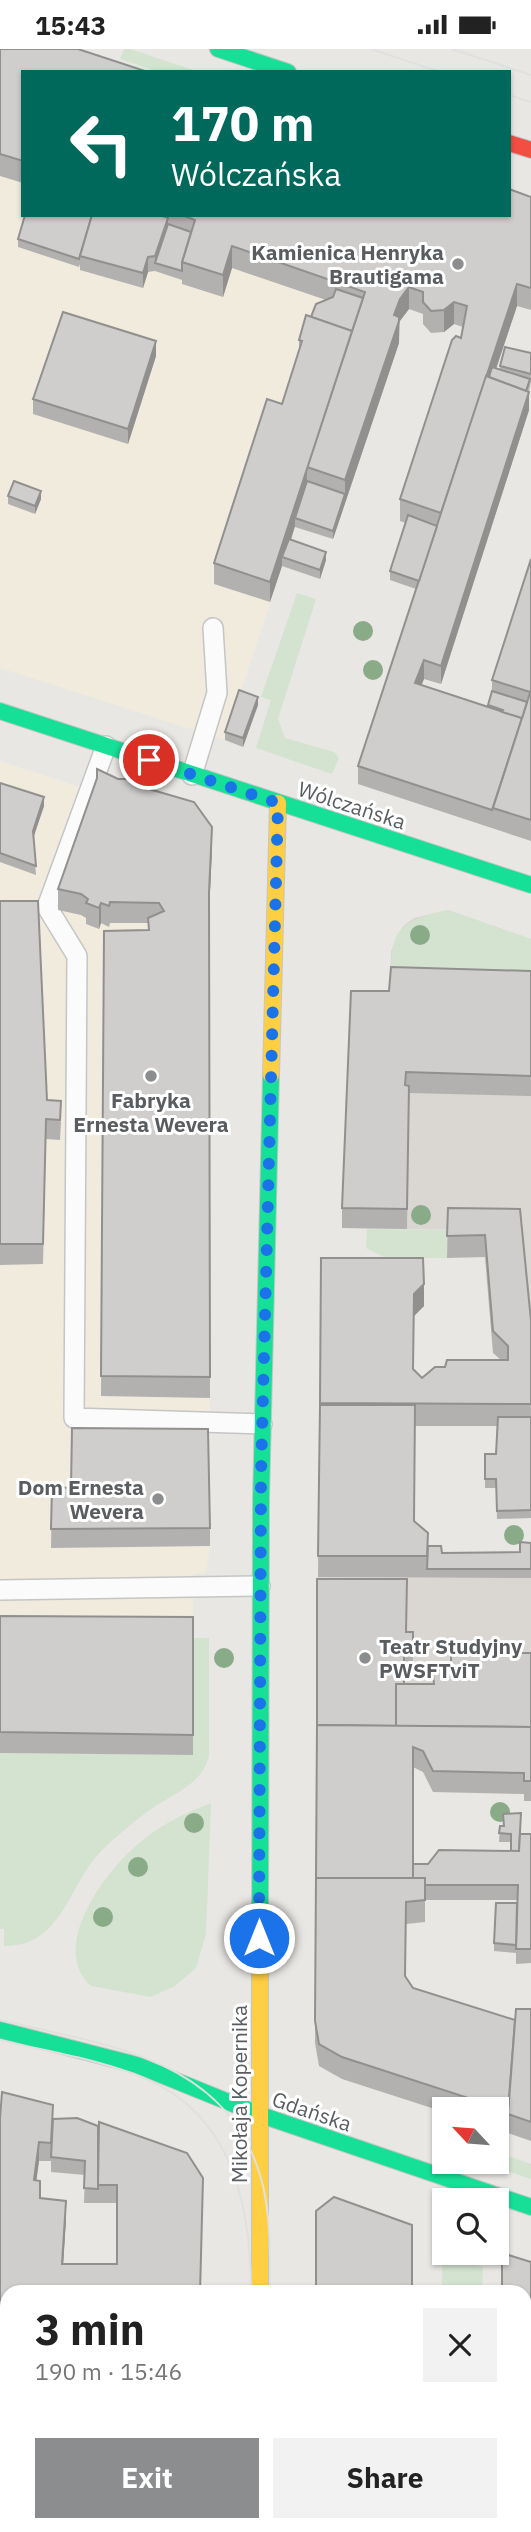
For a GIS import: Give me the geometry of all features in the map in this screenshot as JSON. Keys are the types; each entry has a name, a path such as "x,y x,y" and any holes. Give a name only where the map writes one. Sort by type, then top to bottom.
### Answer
{"street":[{"path":"218,49 282,70"},
{"path":"511,144 531,151"},
{"name":"Wólczańska","path":"0,711 531,885"},
{"name":"Mikołaja Kopernika","path":"260,2285 260,1586 278,803"},
{"name":"Gdańska","path":"0,2030 137,2065 258,2114 531,2207"}],"lane":[{"path":"192,775 217,693 213,628"},
{"path":"106,746 47,907 77,956 74,1418 262,1424"},
{"path":"0,1590 194,1584 260,1586"}],"shaded area":[{"path":"11,49 22,70 21,217 398,217 225,740 0,668 0,67"},
{"path":"0,761 193,824 210,855 210,1546 206,1573 193,1574 193,1755 0,1753"},
{"path":"448,910 531,939 531,1344 520,1231 342,1228 389,1011 391,951 403,926 414,918"},
{"path":"318,1577 531,1578 531,1747 317,1746"}],"green space":[{"path":"124,49 130,49 193,70 153,70 120,59"},
{"path":"297,593 316,599 278,719 285,738 334,752 339,758 332,774 256,748 271,700 261,697"},
{"path":"448,910 531,939 531,992 391,987 392,954 398,933 415,920"},
{"path":"367,1229 448,1230 447,1258 386,1258 366,1248"},
{"path":"193,1638 209,1638 209,1756 205,1767 191,1784 152,1808 102,1850 90,1864 52,1925 24,1944 4,1946 4,1929 0,1929 0,1753 193,1755"},
{"path":"211,1803 206,1934 196,1968 175,1986 151,1997 91,1986 79,1969 76,1950 79,1929 100,1887 130,1851 152,1833 176,1818"},
{"path":"509,2156 531,2164 531,2179 509,2172"},
{"path":"442,2265 483,2267 482,2285 442,2285"}],"building":[{"path":"0,49 78,49 142,70 21,70 21,160 0,154"},
{"path":"511,190 531,197 531,288 517,284 441,513 400,499 452,340 456,336 461,338 467,306 454,302 444,310 431,311 423,302 423,292 409,287 400,299 394,315 399,317 399,321 345,480 307,467 365,292 232,246 223,275 182,262 195,220 187,217 511,217"},
{"path":"24,217 91,217 79,259 18,239"},
{"path":"91,217 168,218 155,256 148,257 143,273 80,256"},
{"path":"168,224 191,232 182,271 155,263"},
{"path":"336,289 363,298 352,331 311,317 316,304 333,297"},
{"path":"63,312 156,341 128,429 33,399"},
{"path":"306,315 352,331 270,582 214,563 267,399 282,404 302,341 299,340"},
{"path":"505,347 531,353 531,374 500,366"},
{"path":"492,367 530,379 526,391 489,377"},
{"path":"486,376 529,392 441,666 424,660 415,683 522,718 492,810 358,766"},
{"path":"14,481 41,491 35,506 8,496"},
{"path":"307,481 345,494 333,531 295,518"},
{"path":"408,515 437,526 419,581 390,571"},
{"path":"289,539 326,552 320,570 282,557"},
{"path":"531,559 531,690 530,692 492,680"},
{"path":"239,690 258,697 243,738 225,732"},
{"path":"531,690 531,820 493,808"},
{"path":"492,691 527,702 522,718 488,705"},
{"path":"97,769 118,779 127,779 149,789 194,802 212,827 209,893 210,1377 101,1376 104,931 149,930 148,918 164,911 159,903 110,902 109,906 101,903 99,908 86,903 88,899 81,894 58,889 97,778"},
{"path":"0,783 44,797 33,831 36,866 0,853"},
{"path":"0,901 38,901 47,1100 61,1101 60,1120 46,1119 43,1244 0,1244"},
{"path":"391,967 531,971 531,1076 406,1072 405,1085 409,1086 407,1209 342,1208 351,991 389,991"},
{"path":"448,1208 520,1209 531,1321 531,1404 320,1403 321,1258 423,1258 424,1284 414,1294 413,1369 422,1378 435,1367 445,1367 447,1360 508,1360 508,1346 493,1331 485,1235 447,1236"},
{"path":"320,1405 415,1405 414,1521 428,1533 427,1556 318,1556"},
{"path":"498,1417 531,1417 531,1510 497,1511 496,1479 485,1479 485,1454 496,1454"},
{"path":"72,1428 208,1429 210,1528 51,1529 52,1487 71,1488"},
{"path":"520,1542 531,1543 531,1569 427,1569 428,1546 441,1546 442,1553 520,1552"},
{"name":"Teatr Studyjny PWSFTviT","path":"317,1579 407,1579 406,1632 413,1632 413,1656 404,1655 404,1684 396,1684 396,1726 317,1725"},
{"path":"0,1616 193,1617 193,1735 0,1732"},
{"path":"451,1653 531,1653 531,1727 396,1726 396,1684 434,1684 433,1675 443,1667 451,1667"},
{"path":"317,1725 531,1727 531,1781 524,1781 524,1773 433,1771 423,1751 413,1747 413,1878 316,1878"},
{"path":"521,1813 519,1851 511,1851 511,1834 499,1833 500,1826 504,1826 503,1814"},
{"path":"520,1834 531,1834 531,1949 516,1949 518,1885 425,1885 425,1878 413,1878 413,1864 428,1864 439,1850 519,1851"},
{"path":"316,1878 425,1878 425,1900 406,1902 405,1976 413,1988 515,2020 509,2098 465,2097 342,2057 319,2044 315,2021"},
{"path":"496,1903 517,1903 516,1945 494,1943"},
{"path":"516,2009 531,2009 531,2122 509,2114"},
{"path":"2,2092 53,2105 51,2143 39,2142 34,2180 40,2181 40,2198 66,2201 62,2264 117,2264 117,2185 98,2185 99,2122 187,2153 203,2178 200,2285 0,2285"},
{"path":"77,2118 98,2126 98,2189 84,2188 85,2161 51,2157 53,2119"},
{"path":"334,2197 412,2225 412,2285 316,2285 316,2211"},
{"path":"509,2255 531,2262 531,2285 502,2285 502,2265 509,2265"}],"tram line":[{"path":"371,49 434,70"},
{"path":"452,49 531,75"},
{"path":"511,96 531,102"},
{"path":"0,2020 123,2050 160,2064 195,2084 224,2109 247,2143 263,2186 269,2225 270,2285"},
{"path":"0,2040 127,2071 174,2094 198,2115 217,2139 241,2196 247,2228 251,2285"}],"traffic: fast":[{"path":"218,49 282,70"},
{"path":"0,711 531,885"},
{"path":"260,1955 261,1500 271,1075"},
{"path":"0,2030 137,2065 258,2114 531,2207"}],"traffic: slow":[{"path":"271,1075 278,803"},
{"path":"260,1955 260,2285"}],"traffic: jam":[{"path":"511,144 531,150"}],"place":[{"name":"Kamienica Henryka Brautigama","path":"458,264"},
{"name":"Fabryka Ernesta Wevera","path":"151,1076"},
{"name":"Dom Ernesta Wevera","path":"158,1499"},
{"name":"Teatr Studyjny PWSFTviT","path":"365,1658"}],"route":[{"path":"149,760 278,803 261,1474 259,1938"}]}
